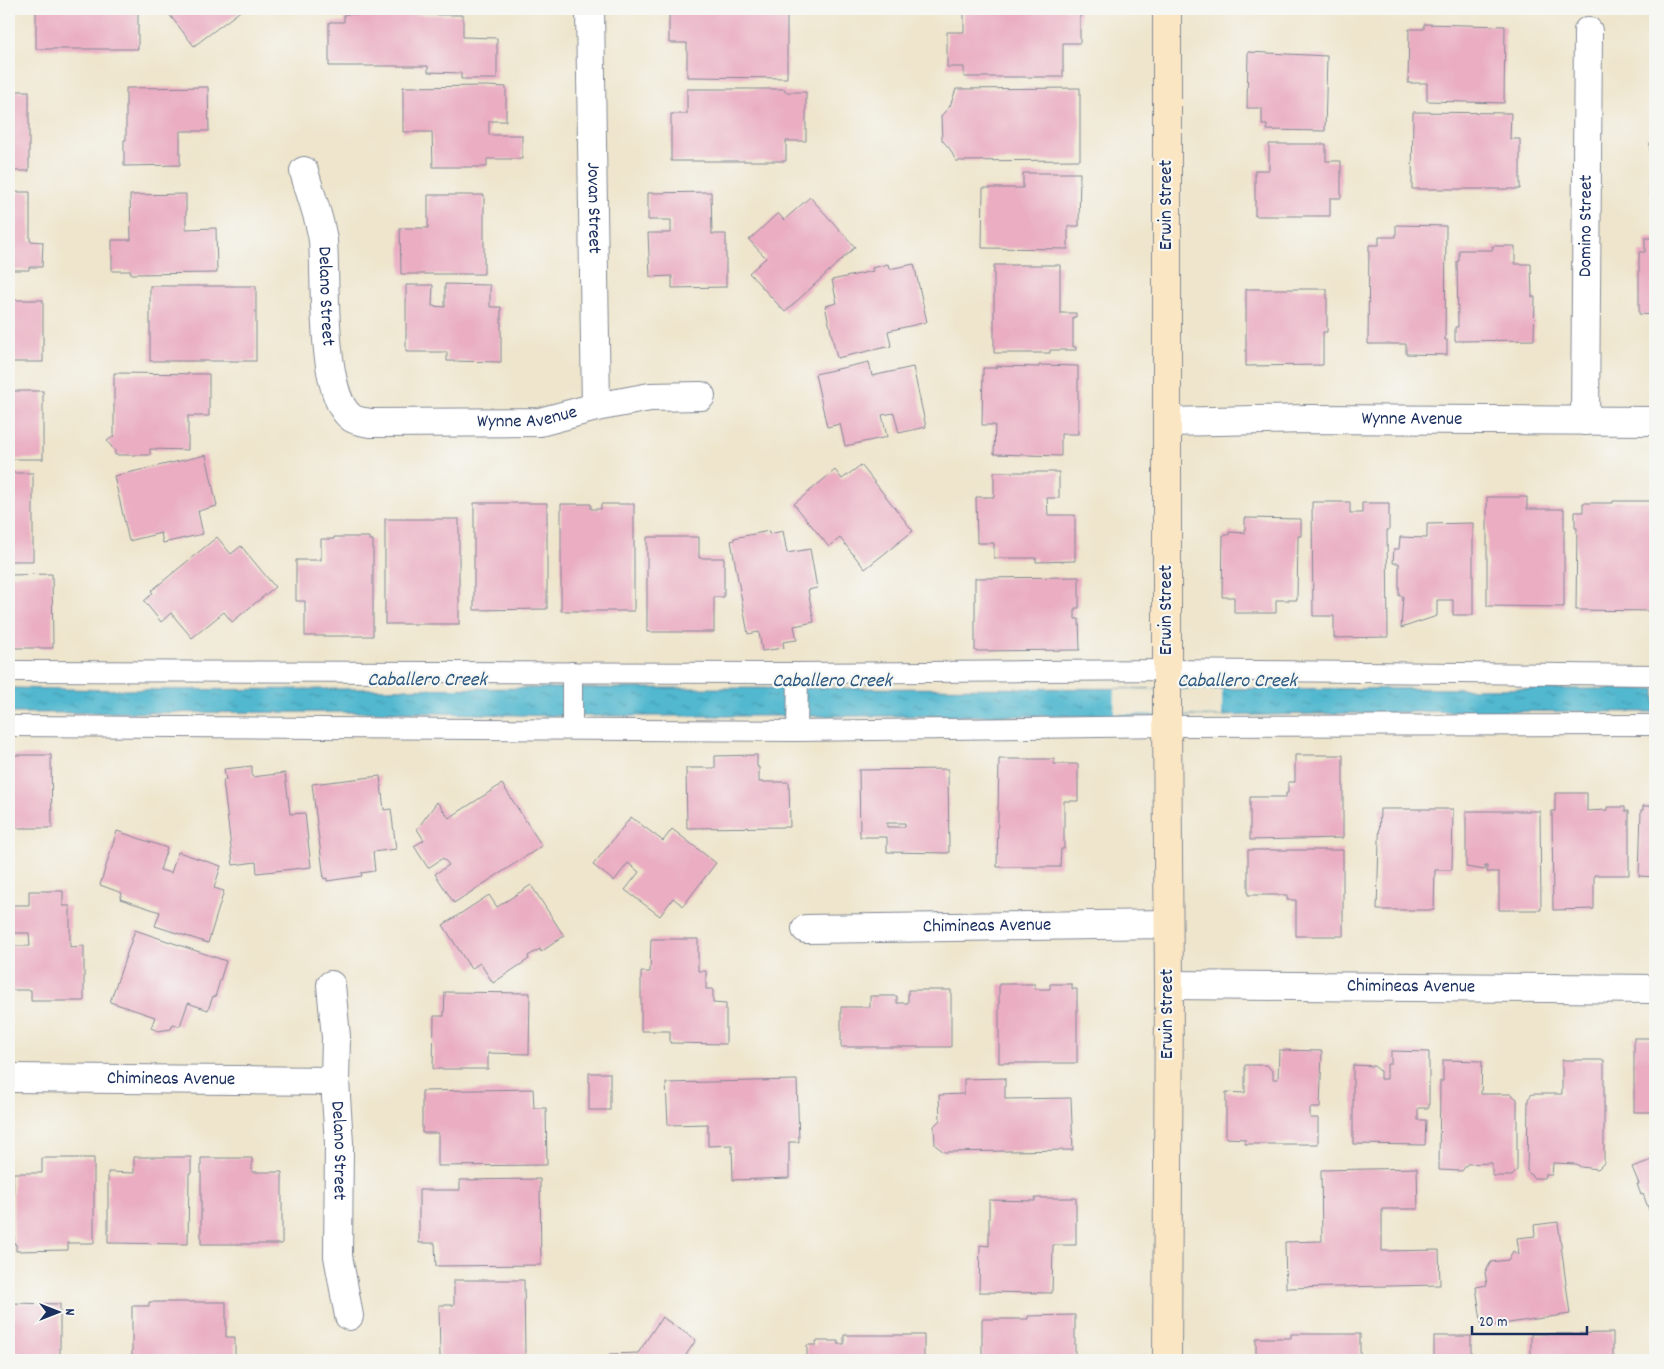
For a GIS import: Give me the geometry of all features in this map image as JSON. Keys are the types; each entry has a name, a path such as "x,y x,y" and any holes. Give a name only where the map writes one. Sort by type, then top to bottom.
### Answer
{"street":[{"name":"Jovan Street","path":"590,9 596,408"},
{"name":"Erwin Street","path":"1167,9 1169,985 1167,1360"},
{"name":"Domino Street","path":"1585,421 1588,31"},
{"name":"Delano Street","path":"304,171 322,239 328,349 333,384 340,403 352,418"},
{"name":"Wynne Avenue","path":"352,418 370,423 540,422 650,397 701,396"},
{"name":"Wynne Avenue","path":"1168,422 1307,419 1655,421"},
{"name":"Chimineas Avenue","path":"806,929 1168,924"},
{"name":"Delano Street","path":"331,985 336,1037 335,1081 339,1143 338,1256 349,1316"},
{"name":"Chimineas Avenue","path":"1169,985 1655,988"},
{"name":"Chimineas Avenue","path":"9,1078 335,1081"}],"lane":[{"path":"9,671 572,672 798,678 1167,700 1655,725"},
{"path":"572,672 572,728"},
{"path":"9,726 572,728 797,726 1167,700 1655,675"},
{"path":"797,726 798,678"}],"water":[{"path":"9,688 122,690 560,688 1655,689 1655,712 1457,711 1222,716 559,716 393,712 10,713"}],"pier":[{"path":"1115,689 1222,690 1222,716 1114,714"}],"building":[{"path":"9,9 13,9 10,26 9,26"},
{"path":"36,9 138,9 138,49 36,49"},
{"path":"165,9 243,9 194,46"},
{"path":"669,9 787,9 787,78 687,77 687,43 669,43"},
{"path":"964,9 1080,9 1080,43 1063,43 1063,77 964,77 964,67 947,67 947,32 964,32"},
{"path":"344,14 463,15 463,37 497,38 497,79 461,79 461,73 428,72 428,66 329,66 329,22 344,22"},
{"path":"1424,24 1505,26 1504,103 1427,101 1427,83 1408,83 1409,29 1424,29"},
{"path":"1248,52 1327,56 1325,131 1267,130 1267,125 1262,125 1262,108 1247,108"},
{"path":"208,87 209,131 180,131 180,165 124,166 126,88"},
{"path":"403,87 506,87 506,121 489,121 489,135 522,135 522,159 487,159 487,167 433,167 432,132 403,132"},
{"path":"1080,88 1080,160 956,161 950,149 942,140 941,116 950,106 956,89"},
{"path":"687,89 785,89 785,92 806,92 806,141 786,141 786,161 671,161 671,114 687,114"},
{"path":"9,91 29,91 29,171 9,171"},
{"path":"1413,112 1511,113 1510,139 1520,139 1520,189 1412,189"},
{"path":"1650,143 1655,143 1655,191 1650,191"},
{"path":"1269,144 1326,144 1326,161 1341,161 1341,198 1330,198 1330,216 1255,216 1255,170 1269,170"},
{"path":"1023,173 1080,173 1079,226 1068,226 1068,249 982,248 983,188 1023,188"},
{"path":"9,192 30,192 30,241 43,242 42,267 29,267 29,270 9,270"},
{"path":"711,192 712,234 726,234 726,287 672,288 672,276 650,277 648,233 671,233 671,220 648,220 648,193"},
{"path":"186,194 186,229 216,228 217,273 131,274 131,271 112,271 112,240 131,240 130,195"},
{"path":"428,195 484,195 484,274 401,274 400,228 428,228"},
{"path":"810,197 855,247 785,312 749,273 766,258 749,240 778,213 784,220"},
{"path":"1396,225 1446,226 1445,340 1447,340 1447,355 1406,354 1406,344 1368,344 1369,245 1379,245 1379,237 1396,237"},
{"path":"1645,238 1655,238 1655,315 1639,314 1639,252 1645,252"},
{"path":"1492,246 1515,246 1515,264 1531,264 1532,297 1535,297 1534,340 1455,341 1455,327 1458,327 1457,261 1459,261 1459,250 1493,250"},
{"path":"888,264 889,269 914,264 927,322 888,331 891,346 837,358 825,306 837,303 832,280 873,271 872,268"},
{"path":"994,265 1060,265 1060,313 1076,313 1076,317 1073,317 1073,347 1076,347 1076,350 1050,350 1050,353 994,353"},
{"path":"445,284 490,285 490,307 501,307 501,362 447,361 447,352 406,352 406,285 433,285 432,306 445,307"},
{"path":"150,286 256,286 256,361 150,361"},
{"path":"1246,289 1327,289 1327,332 1323,332 1323,365 1246,366"},
{"path":"9,300 43,300 43,362 9,362"},
{"path":"869,362 872,376 913,367 926,427 899,433 894,413 882,415 887,437 845,446 840,424 827,427 815,374"},
{"path":"1039,365 1078,366 1078,434 1061,434 1061,456 994,454 995,425 982,425 983,368 996,368 996,366 1039,367"},
{"path":"114,373 209,374 209,416 188,416 188,450 150,449 150,455 115,455 115,451 107,441 114,436"},
{"path":"9,391 43,391 43,459 9,459"},
{"path":"206,455 217,506 198,511 203,534 163,543 161,533 129,541 114,476"},
{"path":"861,465 913,531 865,569 840,538 829,547 794,504 835,470 842,479"},
{"path":"994,472 1059,472 1059,498 1047,498 1048,515 1075,515 1075,561 1036,562 1036,558 994,558 994,543 977,543 976,497 994,497"},
{"path":"9,473 33,473 33,561 9,561"},
{"path":"1487,497 1527,497 1527,509 1564,509 1564,607 1487,606"},
{"path":"1613,501 1655,501 1653,611 1576,610 1577,528 1575,528 1575,512 1583,512 1583,503 1613,503"},
{"path":"1312,502 1350,502 1350,513 1362,513 1362,503 1389,503 1389,530 1387,530 1388,637 1334,638 1334,616 1313,616"},
{"path":"474,503 547,503 547,609 474,610"},
{"path":"561,504 591,504 591,509 601,509 601,504 634,504 634,611 561,611"},
{"path":"1245,518 1301,519 1301,536 1298,536 1297,600 1276,600 1276,613 1234,613 1234,597 1222,597 1223,535 1229,535 1229,532 1245,533"},
{"path":"385,519 459,519 459,624 385,624"},
{"path":"1473,523 1473,615 1453,615 1453,600 1437,600 1437,616 1401,628 1403,596 1399,596 1399,563 1393,563 1394,549 1399,549 1400,537 1427,538 1427,524"},
{"path":"769,531 769,534 783,531 787,553 810,549 817,588 808,590 814,622 794,626 797,640 783,642 784,648 762,651 759,632 748,634 731,541 734,538"},
{"path":"217,537 231,554 241,546 275,587 232,622 224,612 192,638 171,613 161,622 144,601 153,593 151,591"},
{"path":"334,537 369,537 369,540 373,540 373,636 305,636 305,601 296,601 296,560 321,560 321,539 334,539"},
{"path":"647,537 699,537 699,558 724,558 724,597 714,597 714,632 647,632"},
{"path":"52,574 53,648 9,648 9,575"},
{"path":"1079,577 1079,608 1075,608 1075,619 1079,619 1080,650 975,651 975,578"},
{"path":"9,755 51,755 52,828 9,828"},
{"path":"757,755 759,782 789,782 790,827 687,828 686,768 715,768 715,756"},
{"path":"1295,755 1343,755 1343,838 1250,840 1250,797 1286,797 1288,782 1295,782"},
{"path":"999,759 1054,759 1054,764 1078,764 1078,801 1064,801 1064,849 1061,849 1060,867 997,867"},
{"path":"252,766 252,777 285,773 290,814 305,813 311,867 257,873 256,862 233,865 223,780 226,780 224,769"},
{"path":"948,769 949,853 887,852 887,837 860,837 859,770","holes":["887,823 905,823 905,827 887,827"]},
{"path":"380,776 384,810 391,809 396,849 373,852 375,871 361,873 362,876 327,881 327,878 324,879 312,784"},
{"path":"502,784 542,846 454,903 435,874 449,865 443,858 428,868 414,846 424,840 417,829 437,802 449,818"},
{"path":"1555,793 1587,793 1587,811 1607,810 1607,807 1625,807 1625,811 1629,811 1629,875 1594,875 1594,909 1553,910 1552,811 1555,811"},
{"path":"1643,806 1655,806 1655,877 1639,876 1641,810 1643,810"},
{"path":"1380,809 1453,809 1452,870 1435,870 1434,910 1377,910"},
{"path":"1466,811 1540,811 1541,910 1499,910 1499,872 1487,872 1487,866 1485,866 1485,870 1466,867"},
{"path":"631,817 663,841 672,829 716,863 683,906 673,898 660,916 625,890 639,872 628,863 614,881 593,865"},
{"path":"117,831 167,848 160,870 171,873 178,852 221,866 214,888 224,891 208,943 155,926 160,912 120,899 122,893 100,885"},
{"path":"1248,850 1343,850 1343,936 1296,936 1296,900 1287,900 1287,895 1248,895"},
{"path":"531,885 564,936 541,952 540,949 528,956 529,959 493,983 480,963 471,969 443,925 489,895 497,907"},
{"path":"29,891 63,891 63,906 70,906 70,947 84,946 84,1001 31,1001 31,990 9,990 9,946 30,946 29,933 9,933 9,905 29,905"},
{"path":"135,930 226,961 215,997 213,996 208,1010 188,1003 180,1026 173,1024 171,1029 158,1031 151,1028 155,1017 110,1002"},
{"path":"651,939 698,939 698,971 706,971 706,989 713,989 713,1003 726,1004 726,1044 670,1043 670,1031 641,1031 641,972 650,972"},
{"path":"999,984 1035,984 1035,989 1050,989 1050,984 1072,984 1072,989 1077,989 1077,1063 999,1063"},
{"path":"908,990 951,990 951,1047 841,1047 841,1007 870,1007 870,996 897,996 897,1003 908,1003"},
{"path":"445,992 530,993 529,1054 488,1053 488,1069 433,1069 434,1016 444,1016"},
{"path":"1634,1038 1655,1038 1655,1112 1634,1112"},
{"path":"1279,1050 1322,1051 1320,1108 1310,1108 1310,1118 1318,1118 1318,1144 1245,1144 1245,1139 1226,1138 1226,1092 1245,1093 1245,1065 1267,1065 1273,1072 1273,1079 1278,1079"},
{"path":"1391,1051 1429,1052 1429,1108 1418,1108 1418,1120 1426,1120 1425,1145 1353,1144 1353,1065 1374,1066 1380,1071 1380,1079 1387,1079 1387,1064 1391,1064"},
{"path":"1443,1060 1482,1061 1481,1094 1511,1094 1517,1099 1517,1170 1512,1176 1492,1176 1492,1163 1467,1164 1462,1171 1439,1170 1440,1081 1443,1081"},
{"path":"1562,1060 1604,1060 1604,1163 1598,1169 1581,1167 1576,1164 1553,1163 1552,1175 1545,1175 1544,1178 1534,1178 1527,1171 1528,1099 1532,1094 1562,1094"},
{"path":"589,1073 610,1073 610,1110 589,1110"},
{"path":"1005,1078 1005,1099 1071,1098 1073,1150 944,1152 935,1145 934,1126 940,1120 939,1095 964,1094 964,1079"},
{"path":"797,1080 799,1142 789,1142 789,1178 733,1180 732,1145 708,1146 708,1124 668,1125 666,1083"},
{"path":"533,1089 534,1108 546,1108 547,1165 438,1166 438,1133 422,1133 422,1091"},
{"path":"134,1157 191,1157 188,1244 108,1243 108,1172 134,1173"},
{"path":"42,1158 94,1158 94,1243 68,1243 68,1250 16,1251 16,1244 14,1244 13,1173 42,1173"},
{"path":"201,1158 252,1158 252,1172 282,1172 282,1244 201,1244"},
{"path":"1655,1159 1655,1226 1643,1194 1641,1195 1632,1167"},
{"path":"1417,1168 1418,1209 1382,1209 1382,1251 1439,1250 1440,1285 1286,1288 1285,1242 1322,1241 1321,1170"},
{"path":"540,1179 541,1265 436,1266 435,1243 419,1243 419,1190 460,1190 460,1180"},
{"path":"1035,1198 1076,1198 1076,1245 1053,1245 1052,1293 979,1292 980,1245 989,1246 989,1200 1035,1201"},
{"path":"1558,1222 1570,1314 1482,1327 1476,1287 1487,1285 1485,1272 1491,1262 1508,1260 1513,1251 1519,1255 1517,1238 1535,1236 1534,1225"},
{"path":"454,1280 524,1280 525,1357 440,1357 439,1305 454,1305"},
{"path":"149,1302 226,1302 226,1337 235,1337 235,1360 132,1360 132,1306 149,1306"},
{"path":"9,1303 60,1304 60,1360 9,1360"},
{"path":"1075,1315 1075,1359 982,1360 982,1319 1028,1319 1028,1316"},
{"path":"662,1317 696,1340 686,1355 691,1360 609,1360 609,1354 638,1353"},
{"path":"1613,1333 1613,1360 1531,1360 1531,1334"},
{"path":"1291,1334 1360,1334 1360,1360 1256,1360 1256,1338 1291,1338"},
{"path":"844,1335 924,1335 924,1360 807,1360 807,1345 816,1345 816,1341 838,1341 838,1344 844,1344"},
{"path":"1434,1336 1471,1336 1471,1360 1434,1360"}],"water label":[{"name":"Caballero Creek","path":"427,681"},
{"name":"Caballero Creek","path":"832,682"},
{"name":"Caballero Creek","path":"1237,682"}]}
